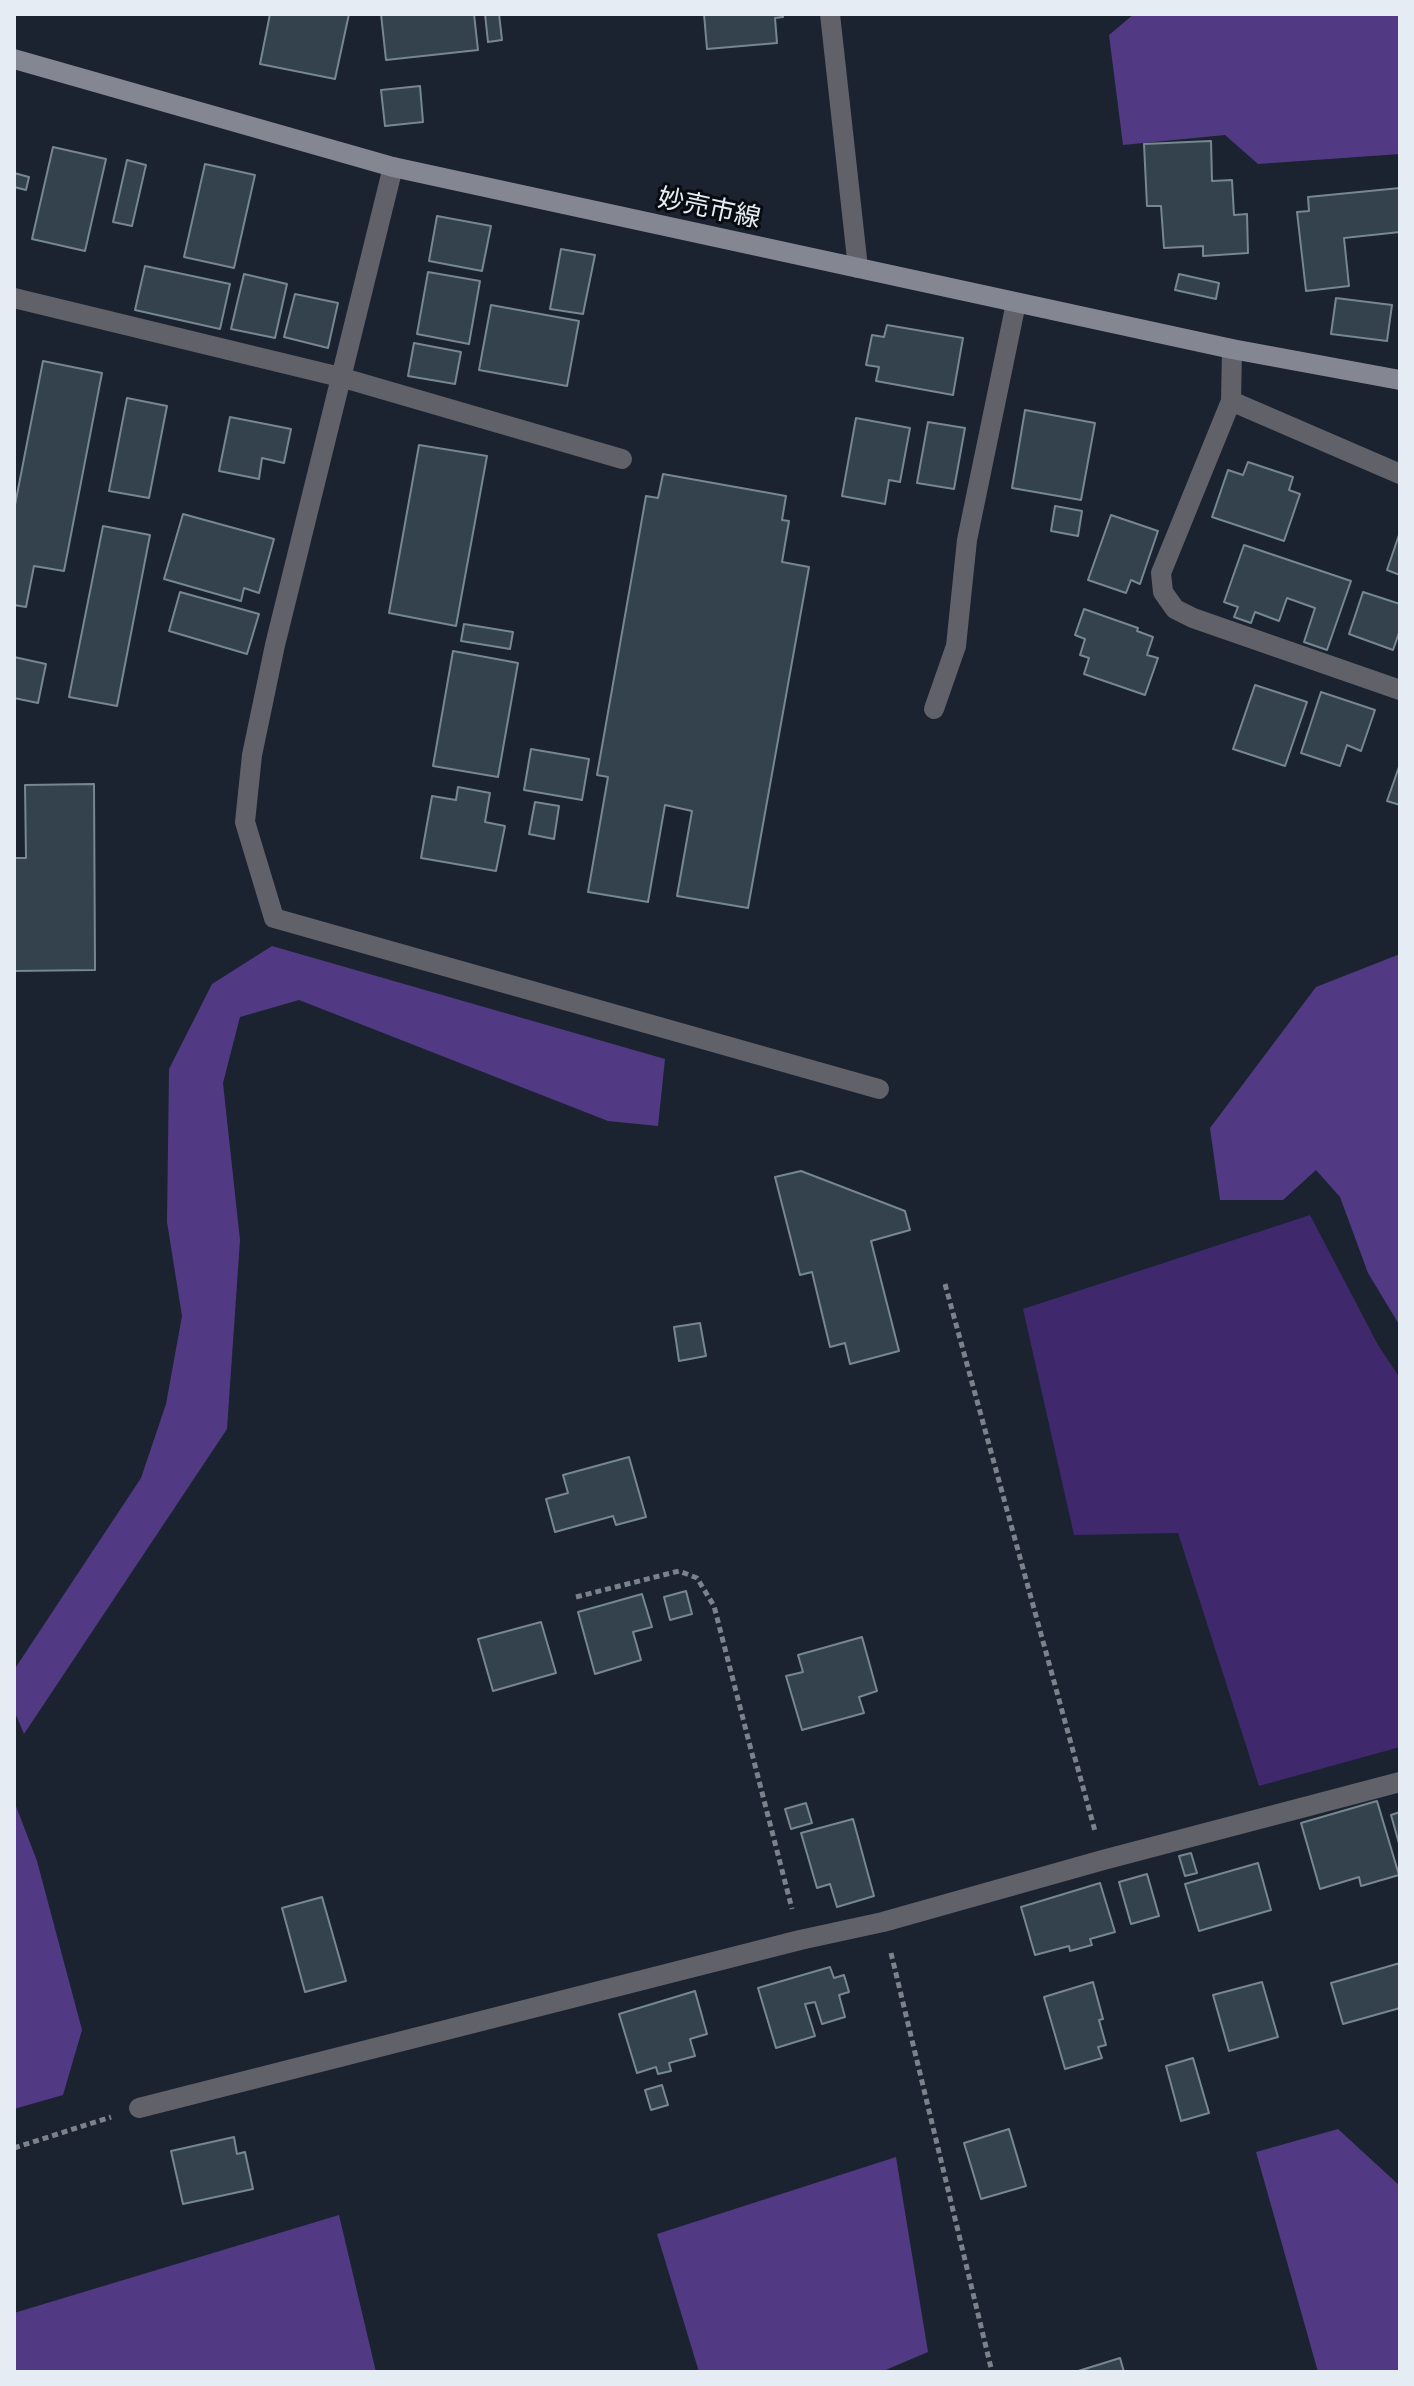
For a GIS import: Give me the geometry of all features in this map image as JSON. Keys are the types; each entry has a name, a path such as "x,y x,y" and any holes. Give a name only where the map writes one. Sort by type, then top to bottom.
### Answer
{"main road":[{"name":"妙売市線","path":"14,59 393,167 1232,349 1400,380"}],"street":[{"path":"830,14 858,268"},
{"path":"393,167 275,645 252,755 245,822 274,918 879,1089"},
{"path":"14,298 340,377 622,459"},
{"path":"934,709 956,646 967,540 1016,303"},
{"path":"1232,349 1231,401 1161,573 1163,592 1175,609 1193,618 1400,690"},
{"path":"1231,401 1400,474"},
{"path":"139,2108 800,1940 883,1922 1400,1782"}],"path":[{"path":"945,1284 1103,1860"},
{"path":"576,1597 679,1571 697,1578 714,1606 800,1940"},
{"path":"883,1922 992,2372"},
{"path":"14,2148 139,2108"}],"shaded area":[{"path":"1134,14 1400,14 1400,154 1258,164 1225,135 1123,145 1109,35"},
{"path":"272,946 665,1059 658,1126 608,1121 299,1000 240,1017 223,1083 240,1240 227,1429 24,1734 16,1715 14,1670 141,1478 166,1404 182,1316 167,1222 169,1069 212,984"},
{"path":"1400,954 1400,1326 1368,1273 1340,1197 1316,1170 1283,1200 1220,1200 1210,1128 1316,987"},
{"path":"1310,1215 1378,1345 1400,1378 1400,1747 1259,1786 1178,1533 1074,1535 1023,1309"},
{"path":"14,1801 37,1861 82,2030 63,2095 14,2109"},
{"path":"1338,2129 1400,2186 1400,2372 1318,2372 1256,2152"},
{"path":"896,2157 928,2352 881,2372 699,2372 657,2234"},
{"path":"339,2215 376,2372 14,2372 14,2313"}],"building":[{"path":"270,14 349,14 335,79 260,64"},
{"path":"381,14 474,14 478,50 386,60"},
{"path":"485,14 499,14 502,40 488,42"},
{"path":"704,14 782,14 783,17 775,18 777,43 707,49"},
{"path":"420,86 423,122 385,126 381,90"},
{"path":"1211,141 1212,181 1232,180 1234,215 1247,214 1248,253 1203,256 1203,246 1164,248 1161,206 1147,206 1144,144"},
{"path":"53,147 106,159 85,251 32,239"},
{"path":"127,160 146,165 132,226 113,222"},
{"path":"205,164 255,175 234,268 184,257"},
{"path":"14,173 29,177 26,190 14,187"},
{"path":"1400,188 1400,232 1344,238 1349,286 1306,291 1297,212 1309,211 1308,197"},
{"path":"437,216 491,226 482,271 429,261"},
{"path":"561,249 595,255 583,314 550,309"},
{"path":"145,266 230,284 220,329 135,310"},
{"path":"428,272 480,281 469,344 417,334"},
{"path":"244,274 287,284 275,338 231,329"},
{"path":"1179,274 1219,283 1216,299 1175,290"},
{"path":"295,294 338,303 328,348 284,337"},
{"path":"1336,298 1392,305 1387,341 1331,334"},
{"path":"491,305 579,321 567,386 479,370"},
{"path":"887,325 963,338 953,395 876,381 879,367 866,365 872,335 884,337"},
{"path":"414,343 461,352 455,384 408,376"},
{"path":"43,361 102,373 64,571 34,566 26,607 14,605 14,510"},
{"path":"127,398 167,406 149,498 109,491"},
{"path":"1025,410 1095,423 1081,500 1012,488"},
{"path":"230,417 291,429 284,463 262,458 259,479 219,471"},
{"path":"856,418 910,428 900,482 889,480 885,504 842,496"},
{"path":"928,422 965,428 954,489 917,483"},
{"path":"419,445 487,456 456,626 389,613"},
{"path":"1248,462 1293,477 1289,490 1300,494 1284,541 1212,517 1228,470 1243,475"},
{"path":"663,474 786,496 782,520 789,521 782,562 809,567 748,908 677,896 692,811 665,805 648,902 588,892 608,777 597,775 646,496 658,498"},
{"path":"1055,506 1082,511 1078,536 1051,531"},
{"path":"183,514 274,539 259,593 244,588 241,601 164,579"},
{"path":"1111,515 1158,531 1140,584 1131,580 1126,593 1088,580"},
{"path":"103,526 150,535 117,706 69,697"},
{"path":"1400,532 1400,575 1387,570"},
{"path":"1244,545 1351,581 1327,650 1304,642 1315,608 1287,598 1279,621 1255,612 1251,623 1234,617 1238,607 1224,602"},
{"path":"180,592 259,614 247,654 169,631"},
{"path":"1363,592 1400,604 1400,630 1393,650 1349,634"},
{"path":"1084,609 1138,628 1137,631 1153,637 1147,655 1158,658 1145,695 1084,674 1089,658 1080,655 1085,639 1075,635"},
{"path":"464,624 513,632 510,649 461,641"},
{"path":"453,651 518,663 498,777 433,766"},
{"path":"14,657 46,664 38,703 14,698"},
{"path":"1255,685 1307,702 1285,766 1233,749"},
{"path":"1321,692 1375,710 1361,751 1347,745 1340,766 1301,753"},
{"path":"531,749 589,759 582,800 524,790"},
{"path":"1400,764 1400,805 1387,801"},
{"path":"94,784 95,970 14,971 14,858 26,858 25,785"},
{"path":"458,787 490,793 485,822 505,826 496,871 421,858 432,796 456,800"},
{"path":"535,802 559,806 554,839 529,834"},
{"path":"801,1171 905,1211 910,1230 871,1241 899,1351 850,1364 845,1343 830,1347 812,1272 800,1275 775,1177"},
{"path":"700,1323 706,1356 679,1361 674,1327"},
{"path":"629,1457 646,1517 616,1525 613,1516 555,1532 546,1499 568,1493 563,1475"},
{"path":"686,1591 692,1614 670,1620 664,1597"},
{"path":"642,1594 652,1627 633,1632 641,1660 595,1674 578,1612"},
{"path":"541,1622 556,1673 493,1691 478,1639"},
{"path":"862,1637 877,1691 859,1697 864,1713 802,1730 786,1676 803,1672 798,1655"},
{"path":"1377,1801 1399,1875 1361,1886 1359,1877 1320,1889 1301,1823"},
{"path":"806,1803 812,1823 791,1829 785,1809"},
{"path":"1400,1812 1400,1847 1391,1815"},
{"path":"853,1819 874,1896 837,1907 830,1884 817,1888 801,1833"},
{"path":"1191,1853 1197,1873 1185,1876 1179,1856"},
{"path":"1258,1863 1271,1910 1199,1931 1185,1884"},
{"path":"1147,1874 1159,1916 1131,1924 1119,1882"},
{"path":"1100,1883 1115,1932 1090,1939 1092,1945 1070,1951 1069,1946 1035,1955 1021,1907"},
{"path":"322,1897 346,1981 305,1992 282,1908"},
{"path":"1400,1963 1400,2008 1343,2024 1331,1983"},
{"path":"830,1967 834,1978 844,1975 849,1992 839,1995 845,2017 822,2024 815,2002 805,2004 815,2036 776,2048 758,1988"},
{"path":"1093,1982 1103,2019 1099,2020 1106,2045 1098,2047 1102,2058 1065,2069 1044,1997"},
{"path":"1262,1982 1278,2037 1229,2051 1213,1995"},
{"path":"695,1991 707,2034 690,2039 695,2056 669,2063 671,2071 658,2074 656,2067 637,2073 619,2014"},
{"path":"1193,2058 1209,2113 1181,2121 1166,2066"},
{"path":"662,2085 668,2105 651,2110 645,2090"},
{"path":"1009,2129 1026,2186 981,2199 964,2143"},
{"path":"234,2137 237,2154 245,2152 253,2189 183,2204 171,2151"},
{"path":"1120,2358 1124,2372 1075,2372"}]}
